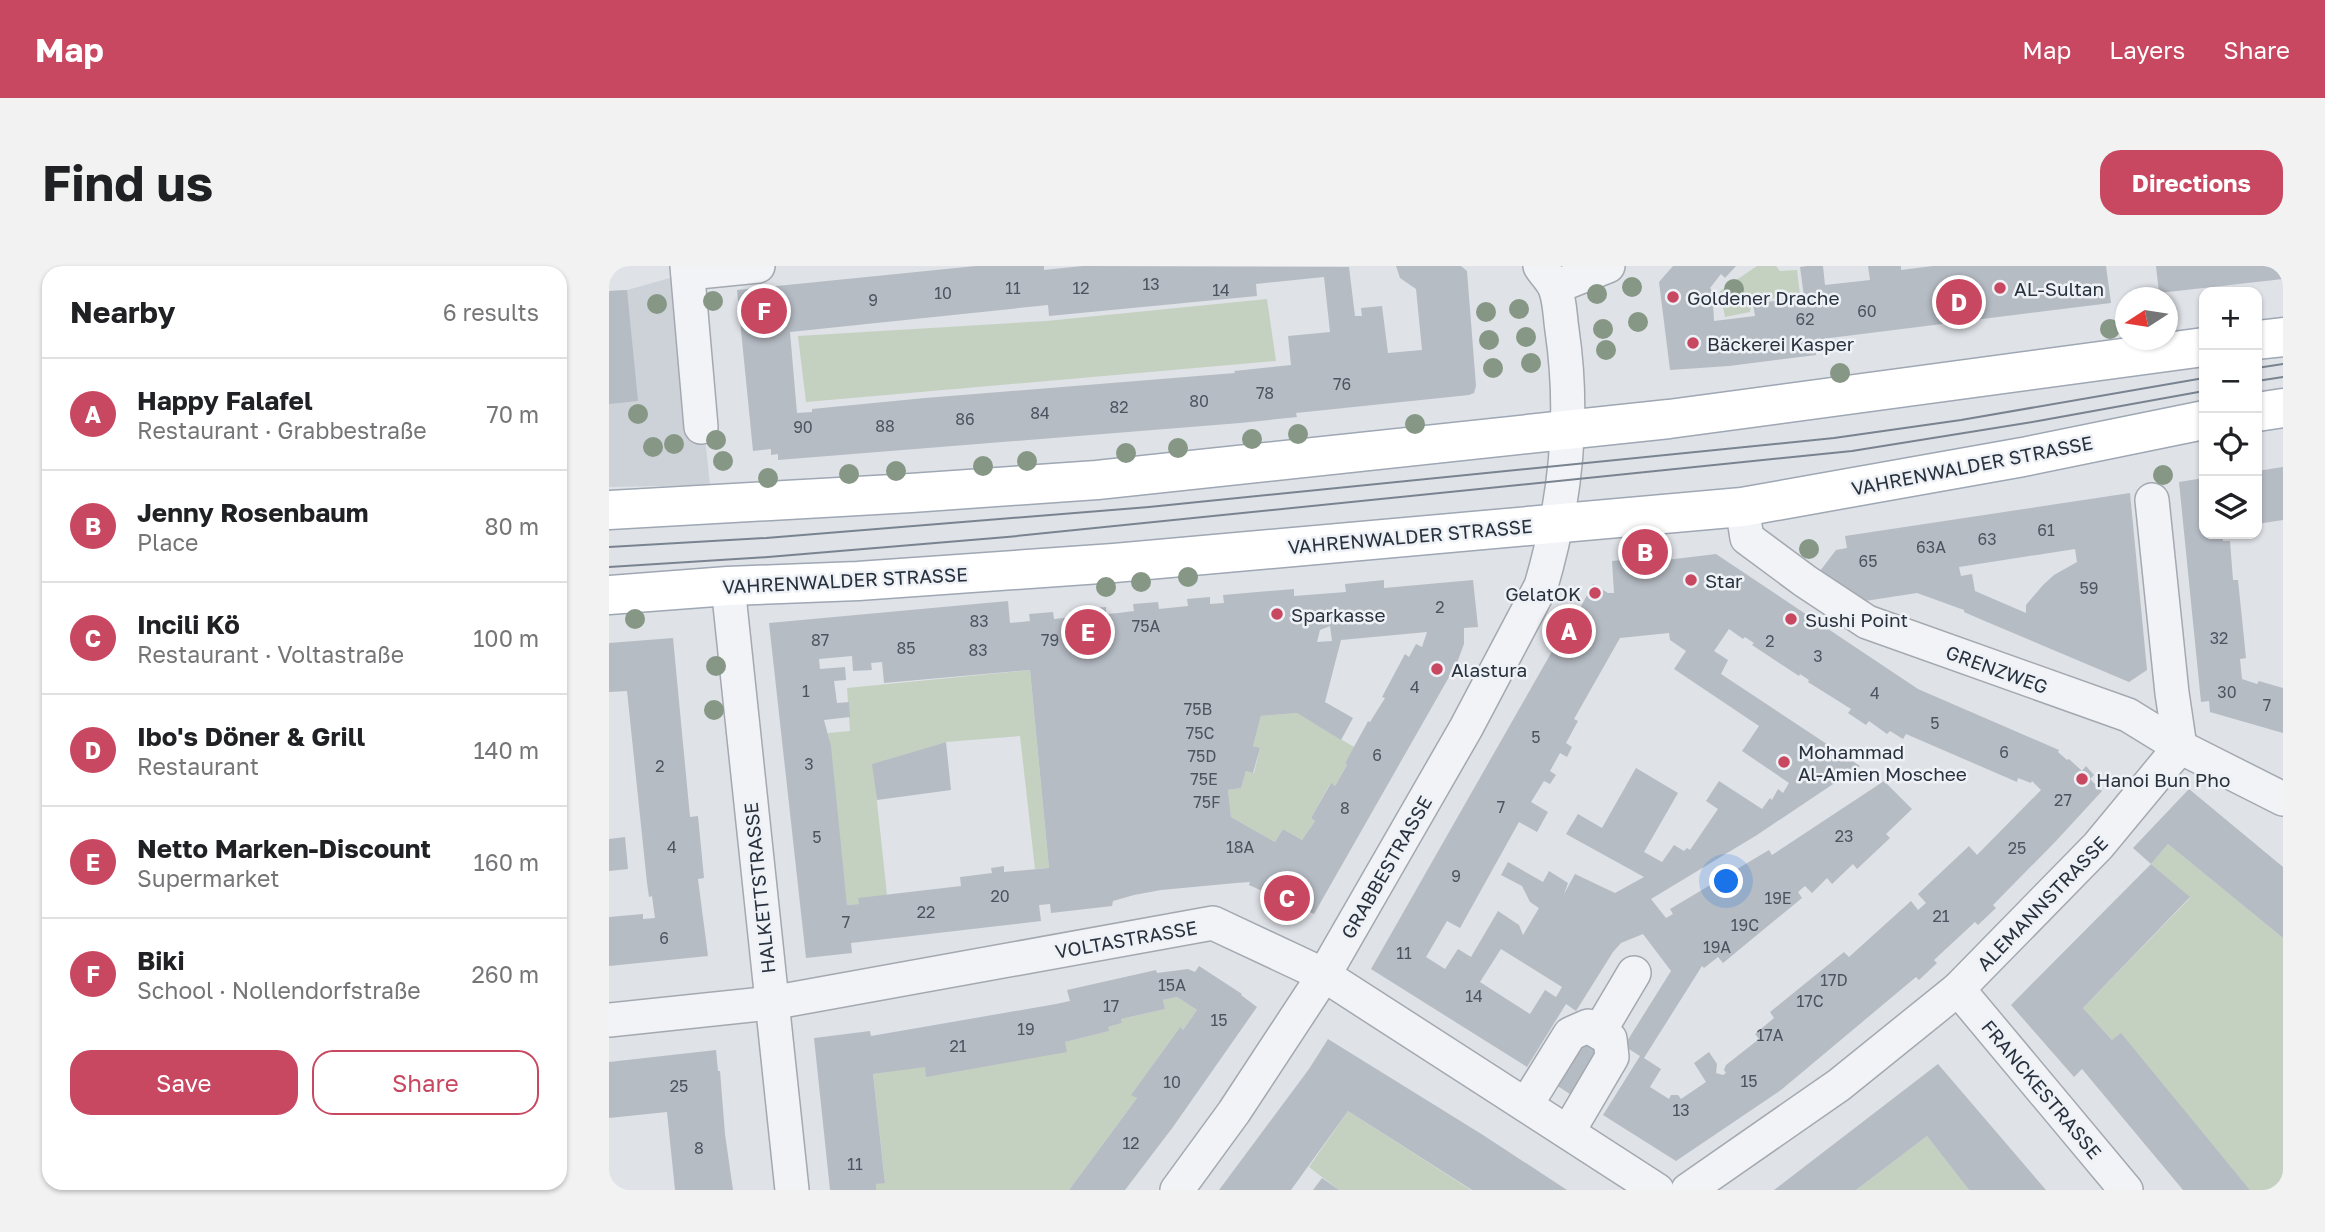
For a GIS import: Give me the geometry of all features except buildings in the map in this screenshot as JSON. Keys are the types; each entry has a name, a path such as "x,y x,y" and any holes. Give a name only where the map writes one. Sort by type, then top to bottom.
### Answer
{"main road":[{"path":"2262,339 2283,337"},
{"path":"609,510 911,494 1097,480 1722,412 2199,348"},
{"path":"2262,411 2283,408"},
{"name":"VAHRENWALDER STRASSE","path":"609,595 1087,565 1742,507 2023,457 2199,421"}],"street":[{"path":"701,427 687,270 758,266"},
{"path":"1547,277 1603,268"},
{"name":"GRABBESTRASSE","path":"1177,1190 1234,1112 1324,975 1466,728 1541,586 1556,523 1569,429 1567,363 1547,277"},
{"path":"2152,500 2180,747"},
{"name":"GRENZWEG","path":"1742,507 1747,538 1867,622 2128,716 2180,747 2283,799"},
{"name":"HALKETTSTRASSE","path":"728,586 792,1190"},
{"name":"ALEMANNSTRASSE","path":"1688,1190 1839,1084 1958,989 2098,846 2180,747"},
{"name":"VOLTASTRASSE","path":"609,1020 771,1003 1213,923 1324,975 1657,1190"},
{"path":"1599,1032 1634,974"},
{"name":"FRANCKESTRASSE","path":"1958,989 2126,1190"},
{"path":"1526,1105 1570,1034 1588,1026 1610,1039 1612,1057 1568,1132"}],"shaded area":[{"path":"688,273 710,485 609,487 609,291 627,290"}],"green space":[{"path":"1757,266 1776,266 1780,271 1797,270 1800,294 1752,302 1750,312 1725,317 1720,291"},
{"path":"1267,299 1276,361 806,402 798,336 1046,321"},
{"path":"1030,670 1049,868 1035,869 1020,736 946,742 873,764 887,895 847,905 828,733 850,731 847,688"},
{"path":"1297,713 1354,747 1335,786 1330,784 1311,818 1315,821 1302,840 1283,829 1275,842 1231,817 1228,790 1241,788 1246,771 1254,773 1260,748 1253,746 1261,716"},
{"path":"2168,844 2283,938 2283,1190 2250,1190 2121,1034 2112,1040 2083,1008 2190,898 2151,864"},
{"path":"1177,997 1197,1010 1183,1030 1178,1030 1132,1094 1137,1098 1069,1190 876,1190 876,1184 885,1182 873,1074 1065,1042 1108,1031 1108,1027 1122,1023 1121,1019 1165,1009 1163,1000"},
{"path":"1348,1111 1471,1190 1339,1190 1309,1167"},
{"path":"1927,1136 1969,1190 1856,1190"}],"tram line":[{"path":"2262,367 2283,364"},
{"path":"2262,380 2283,377"},
{"path":"609,547 766,538 1149,507 1834,438 1961,420 2199,379"},
{"path":"609,567 1007,537 1852,451 2199,392"}],"place":[{"name":"AL-Sultan","path":"2000,288"},
{"name":"Goldener Drache","path":"1673,297"},
{"name":"Ibo's Döner & Grill","path":"1959,302"},
{"name":"Biki","path":"764,311"},
{"name":"Bäckerei Kasper","path":"1693,343"},
{"name":"Jenny Rosenbaum","path":"1645,552"},
{"name":"Star","path":"1691,580"},
{"name":"GelatOK","path":"1595,593"},
{"name":"Sparkasse","path":"1277,614"},
{"name":"Sushi Point","path":"1791,619"},
{"name":"Happy Falafel","path":"1569,631"},
{"name":"Netto Marken-Discount","path":"1088,632"},
{"name":"Alastura","path":"1437,669"},
{"name":"Mohammad Al-Amien Moschee","path":"1784,762"},
{"name":"Hanoi Bun Pho","path":"2082,779"},
{"name":"Incili Kö","path":"1287,898"}]}
